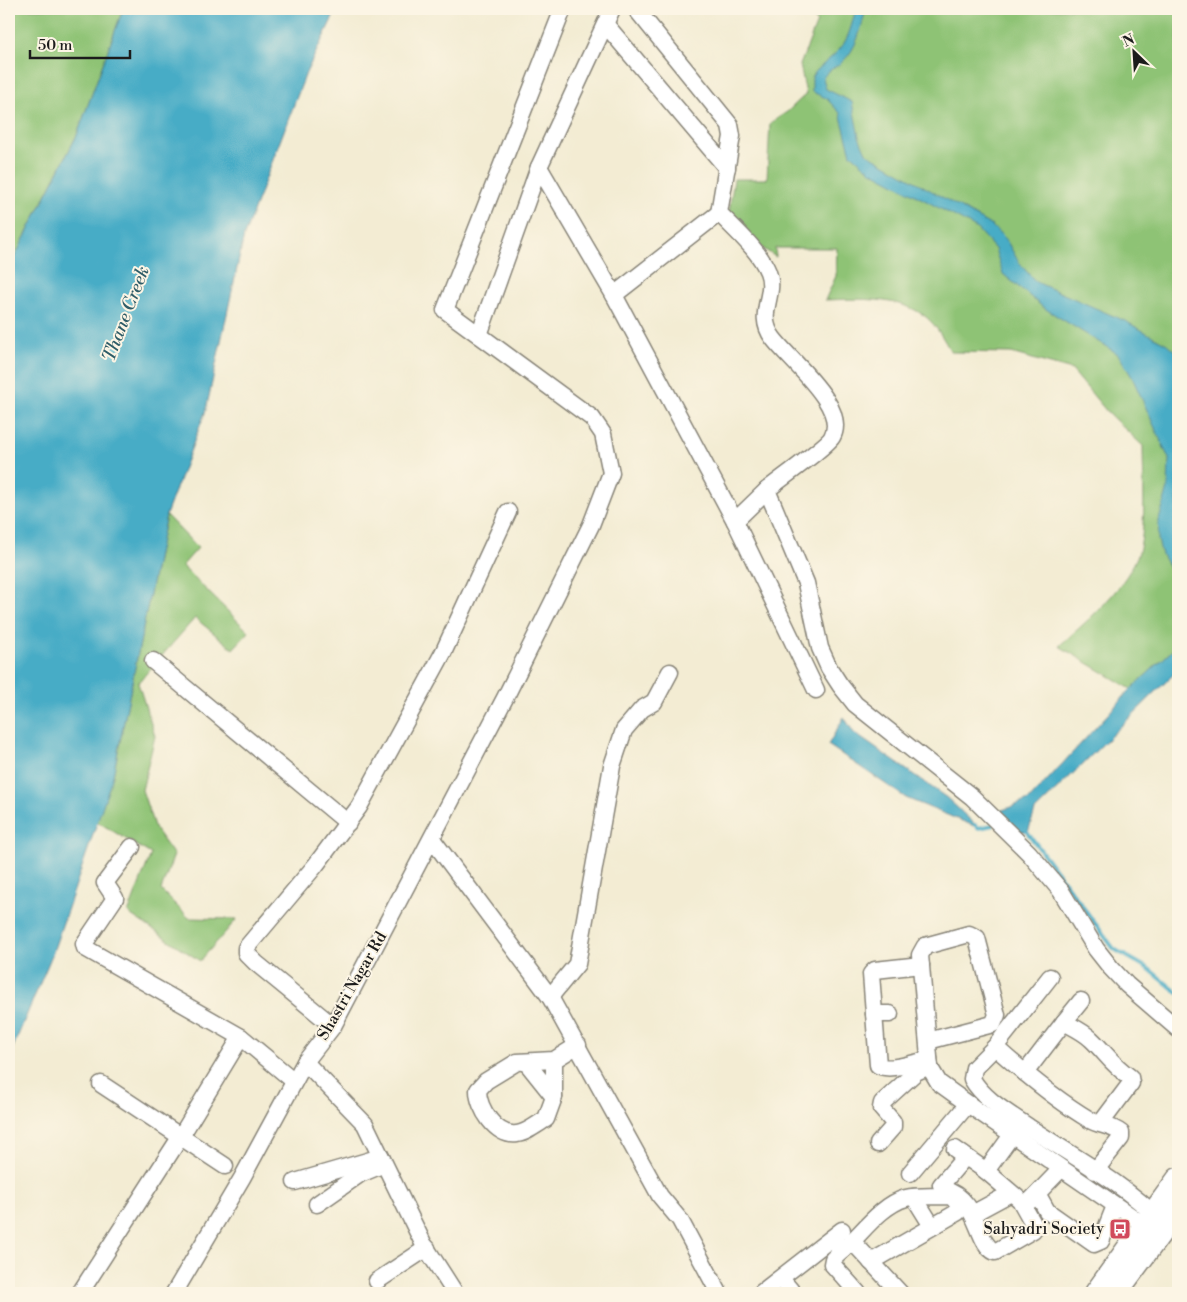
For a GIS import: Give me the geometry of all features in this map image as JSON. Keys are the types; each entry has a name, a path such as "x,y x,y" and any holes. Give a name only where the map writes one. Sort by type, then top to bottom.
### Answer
{"main road":[{"path":"1116,1293 1160,1222 1178,1179"},
{"path":"1096,1293 1160,1222"}],"street":[{"name":"Shastri Nagar Rd","path":"174,1293 242,1178 305,1062 332,1026 432,838 592,525 610,473 603,434 592,418 446,310 563,9"},
{"path":"479,335 539,166 612,9"},
{"path":"614,296 719,213 732,136 730,125 636,9"},
{"path":"606,25 727,168"},
{"path":"539,166 614,296 735,521 816,690"},
{"path":"719,213 757,255 768,272 770,286 764,319 768,332 822,392 832,408 836,423 832,438 768,490 735,521"},
{"path":"768,490 806,583 820,648 828,668 855,704 972,797 1029,853 1061,892 1110,968 1178,1029"},
{"path":"332,1026 256,963 245,950 249,942 315,866 359,807 443,653 508,512"},
{"path":"153,661 348,823"},
{"path":"550,997 577,964 612,766 624,730 642,709 654,702 670,672"},
{"path":"432,838 550,997 660,1196 680,1220 719,1293"},
{"path":"132,847 105,883 115,898 84,944 86,948 241,1037 294,1081"},
{"path":"928,1041 993,1024 997,1015 977,938 969,934 925,946 920,955 921,965 928,1041 930,1062 939,1083 1115,1206 1160,1222"},
{"path":"921,965 875,970 871,974 882,1014 878,1065 882,1067 930,1062"},
{"path":"1050,977 995,1047 974,1068 972,1079 975,1085 1004,1110 1134,1197 1160,1222"},
{"path":"1025,1073 1081,1001"},
{"path":"1064,1022 1091,1038 1113,1065 1130,1077 1131,1083 1101,1123"},
{"path":"80,1293 181,1136 241,1037"},
{"path":"554,1060 554,1096 546,1119 516,1134 504,1132 488,1119 478,1098 478,1090 486,1081 517,1062 554,1060 578,1045"},
{"path":"995,1047 1025,1073 1091,1121 1112,1126 1122,1132 1121,1138 1095,1171"},
{"path":"305,1062 365,1124 426,1248 455,1293"},
{"path":"526,1062 554,1096"},
{"path":"878,1144 893,1127 893,1122 881,1108 882,1102 930,1062"},
{"path":"101,1084 225,1166"},
{"path":"952,1147 986,1171 1017,1199 1035,1227 1033,1230 995,1252 991,1250 974,1213 953,1192 943,1189 941,1185 952,1147 968,1104"},
{"path":"986,1171 1012,1135"},
{"path":"910,1173 952,1147"},
{"path":"295,1182 382,1160"},
{"path":"317,1204 382,1160"},
{"path":"974,1213 1017,1199 1032,1200 1061,1169"},
{"path":"1038,1195 1047,1211 1094,1244 1101,1241 1115,1206"},
{"path":"761,1293 878,1214 904,1199 949,1196 954,1199 958,1212 871,1262"},
{"path":"914,1197 932,1226"},
{"path":"842,1240 871,1262 900,1293"},
{"path":"842,1240 832,1264 858,1293"},
{"path":"377,1281 426,1248"},
{"path":"782,1280 793,1293"}],"green space":[{"path":"9,9 123,9 77,135 9,268"},
{"path":"806,9 1178,9 1178,645 1131,689 1059,646 1113,594 1122,583 1137,557 1143,520 1143,446 1108,413 1072,370 1011,353 951,352 940,333 926,317 903,305 878,300 825,300 836,276 837,248 775,248 776,257 751,241 729,212 734,179 767,179 770,123 787,112 806,94 800,65 817,22"},
{"path":"166,515 198,548 182,566 249,632 233,649 195,618 138,683 155,736 142,790 155,829 174,855 161,890 189,918 237,919 200,961 128,913 151,854 96,821 113,776"}],"water":[{"name":"Thane Creek","path":"123,9 337,9 306,73 244,236 206,410 166,515 113,776 52,955 9,1057 9,268 77,135"},
{"path":"856,9 866,9 855,45 846,58 823,78 826,89 852,102 859,137 866,153 992,226 1005,238 1020,264 1036,282 1125,321 1167,344 1178,354 1178,583 1162,555 1158,540 1159,520 1168,488 1169,459 1132,377 1118,354 1044,308 1003,274 995,249 976,228 871,171 851,154 840,113 826,98 812,92 812,76 842,46 850,31"},
{"path":"1178,645 1178,670 1035,811 1028,832 1019,831 1000,811 1029,800 1131,689"},
{"path":"844,717 854,733 947,798 979,828 906,798 828,745"}],"waterway":[{"path":"975,825 979,828 993,825"},
{"path":"1025,829 1114,949 1149,969 1178,993"}],"place":[{"name":"Sahyadri Society","path":"1120,1229"}]}
